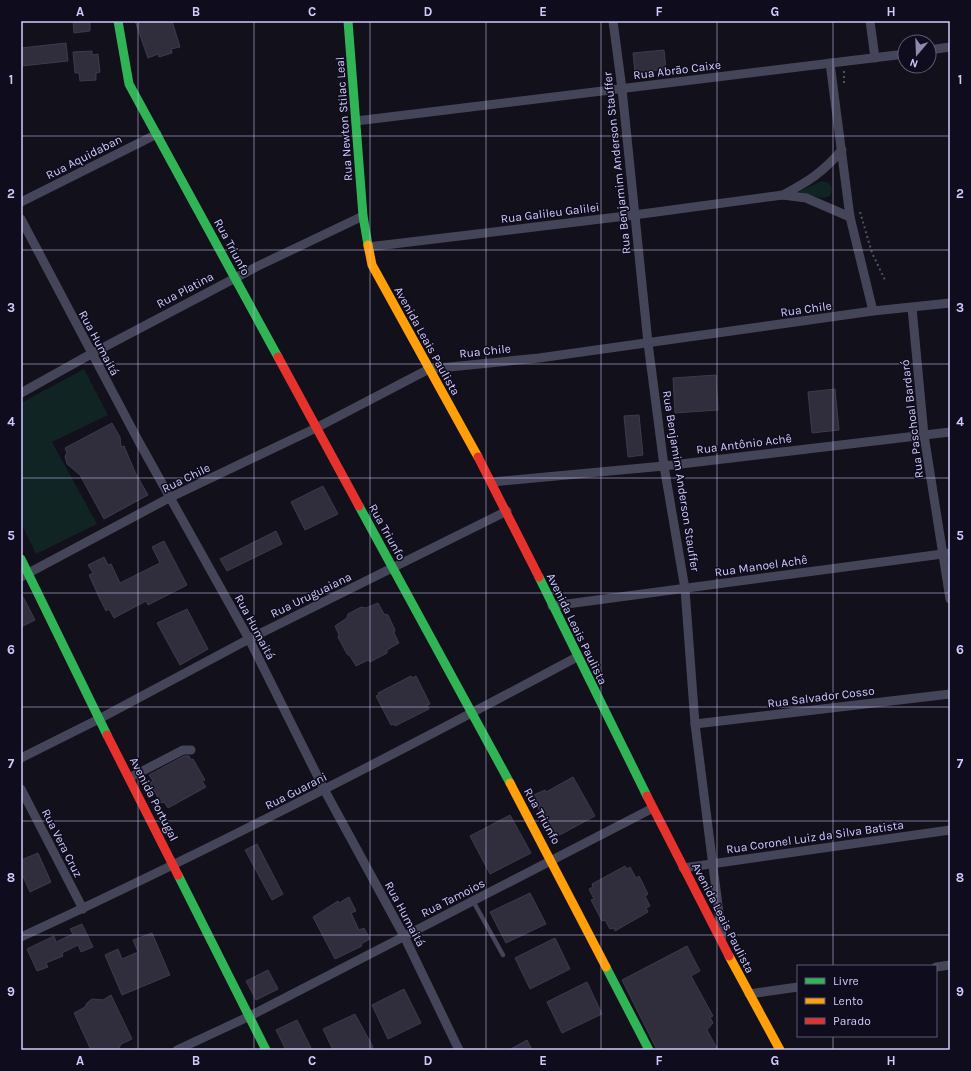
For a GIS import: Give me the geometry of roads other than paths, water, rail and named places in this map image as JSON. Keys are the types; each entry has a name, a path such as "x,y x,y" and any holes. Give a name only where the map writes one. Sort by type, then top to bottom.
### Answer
{"street":[{"name":"Rua Triunfo","path":"118,21 129,84 552,861 649,1050"},
{"name":"Rua Newton Stilac Leal","path":"348,21 363,216"},
{"name":"Rua Benjamim Anderson Stauffer","path":"613,21 622,88 648,343 664,466 685,588 695,724 723,945"},
{"path":"870,21 875,58"},
{"path":"937,49 950,47"},
{"name":"Rua Abrão Caixe","path":"356,121 897,55"},
{"path":"830,63 850,217 873,311"},
{"name":"Rua Aquidaban","path":"21,202 157,134"},
{"name":"Rua Galileu Galilei","path":"783,195 826,169 842,150"},
{"name":"Rua Galileu Galilei","path":"368,247 634,215 783,195 806,198 850,217"},
{"name":"Avenida Leais Paulista","path":"363,216 372,265 492,482 577,657 683,868 780,1050"},
{"name":"Rua Platina","path":"21,393 234,278 363,216"},
{"name":"Rua Humaitá","path":"21,219 91,354 169,498 249,639 324,791 404,936 459,1050"},
{"name":"Rua Chile","path":"25,575 169,498 316,428 429,369 539,358 873,311 950,303"},
{"name":"Rua Paschoal Bardaró","path":"912,308 924,435 947,553 950,599"},
{"name":"Rua Antônio Achê","path":"492,482 664,466 950,432"},
{"name":"Rua Uruguaiana","path":"21,758 99,719 249,639 506,511"},
{"name":"Rua Manoel Achê","path":"552,606 947,553"},
{"name":"Avenida Portugal","path":"21,559 25,575 174,865 266,1050"},
{"name":"Rua Guarani","path":"21,937 174,865 324,791 472,714 577,657"},
{"name":"Rua Salvador Cosso","path":"695,724 950,694"},
{"path":"129,778 183,750 191,750"},
{"name":"Rua Vera Cruz","path":"21,789 82,909"},
{"name":"Rua Tamoios","path":"177,1050 250,1016 653,808"},
{"name":"Rua Coronel Luiz da Silva Batista","path":"683,868 950,830"},
{"path":"937,967 950,965"},
{"path":"749,994 797,987"}],"lane":[{"path":"473,901 503,955"}]}
